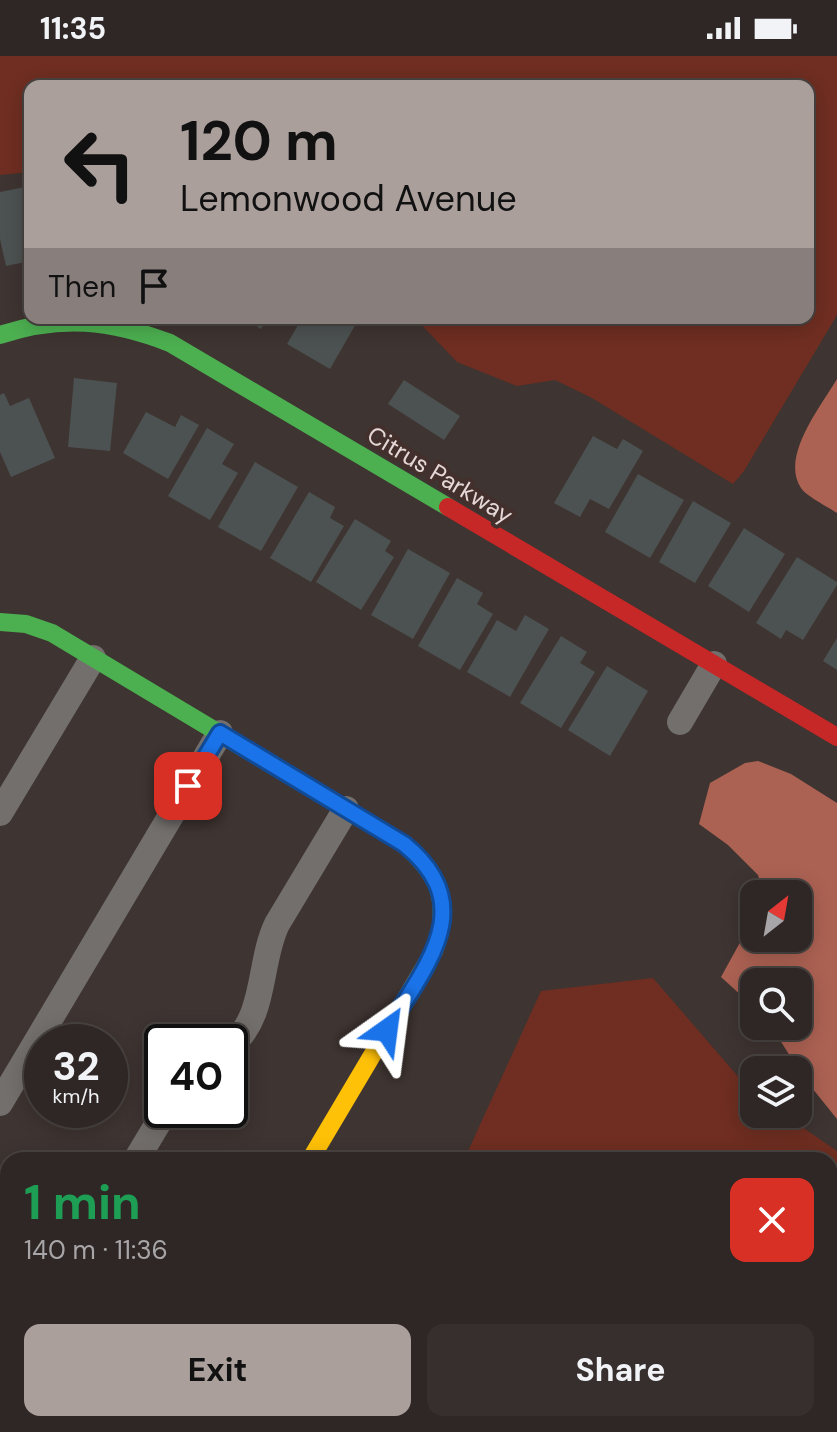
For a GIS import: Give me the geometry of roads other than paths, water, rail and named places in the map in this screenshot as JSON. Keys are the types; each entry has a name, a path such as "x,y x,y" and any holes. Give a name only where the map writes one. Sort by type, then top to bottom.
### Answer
{"street":[{"name":"Citrus Parkway","path":"0,335 39,324"},
{"name":"Citrus Parkway","path":"106,324 144,332 170,343 837,737"},
{"path":"0,622 33,625 52,633 404,844 426,865 440,892 443,906 443,922 434,951 315,1152"},
{"path":"0,813 93,658"},
{"path":"680,722 714,664"},
{"path":"0,1103 220,733"},
{"path":"248,1025 257,1005 271,937 346,809"},
{"path":"141,1152 155,1128"}]}
